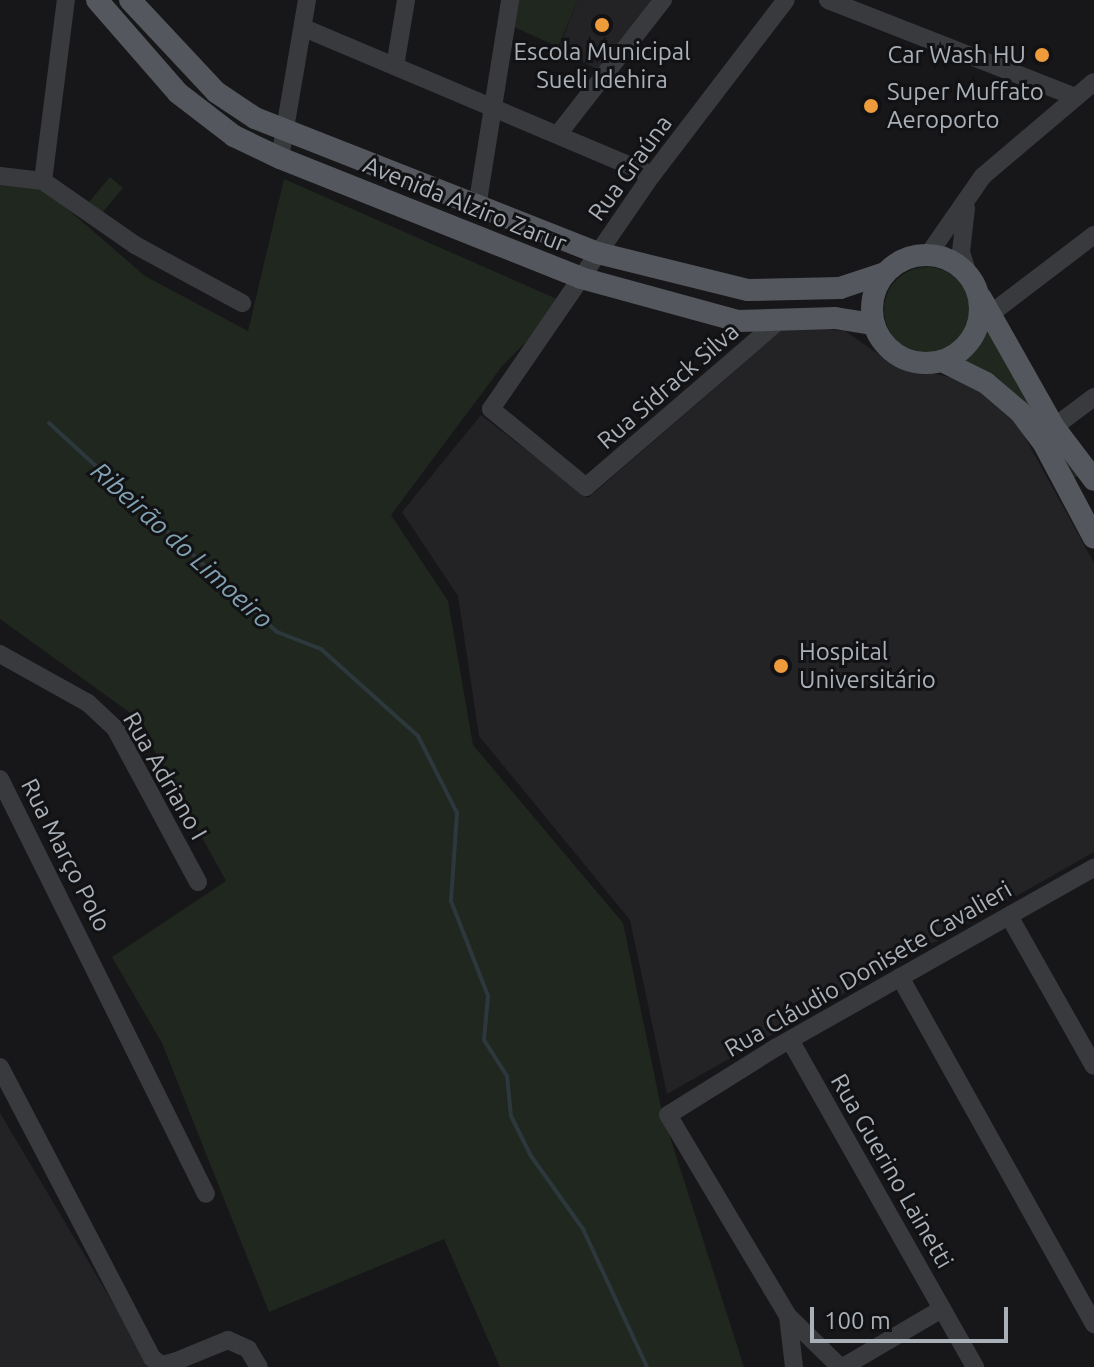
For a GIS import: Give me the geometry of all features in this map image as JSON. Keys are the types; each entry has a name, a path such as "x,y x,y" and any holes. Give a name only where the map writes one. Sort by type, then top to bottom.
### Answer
{"main road":[{"name":"Avenida Alziro Zarur","path":"97,0 178,93 234,136 280,158 581,278 738,321 835,318 874,324"},
{"name":"Avenida Alziro Zarur","path":"130,0 152,11 216,92 284,129 598,253 748,290 840,288 885,273"},
{"path":"972,282 980,306 971,340 942,361 925,363 893,352 874,324 875,288 885,273 912,256 928,255 957,264 972,282 1054,427 1093,477 1081,503"},
{"path":"942,361 986,383 1020,412 1081,503 1094,538"}],"street":[{"path":"43,181 66,0"},
{"path":"280,158 307,0"},
{"path":"395,66 406,0"},
{"path":"477,207 510,0"},
{"path":"559,133 663,0"},
{"name":"Rua Graúna","path":"586,487 491,409 652,175 786,0"},
{"path":"828,0 1076,97"},
{"path":"304,28 559,133 652,175"},
{"path":"928,255 983,176 1094,82"},
{"path":"0,176 43,181 135,245 242,303"},
{"path":"970,194 961,252 972,282"},
{"path":"989,315 1094,235"},
{"name":"Rua Sidrack Silva","path":"586,487 780,320"},
{"path":"1054,427 1094,397"},
{"name":"Rua Adriano I","path":"0,654 88,703 115,728 198,882"},
{"name":"Rua Março Polo","path":"0,779 89,952 206,1194"},
{"name":"Rua Cláudio Donisete Cavalieri","path":"788,1316 668,1115 790,1040 1094,868"},
{"path":"1009,916 1094,1066"},
{"path":"900,977 1094,1324"},
{"name":"Rua Guerino Lainetti","path":"790,1040 975,1367"},
{"path":"0,1067 152,1358 162,1365 228,1340 248,1349 259,1367"},
{"path":"788,1316 841,1367 942,1309"},
{"path":"788,1316 794,1367"}],"shaded area":[{"path":"518,0 578,0 558,47 514,27"},
{"name":"Escola Municipal Sueli Idehira","path":"578,0 656,0 601,71 558,50"},
{"path":"110,177 123,188 100,216 87,205"},
{"path":"284,179 557,299 536,332 503,365 391,515 448,601 473,745 623,923 662,1112 744,1367 500,1367 444,1239 269,1312 162,1043 112,957 226,881 136,717 0,619 0,183 42,187 145,276 248,331"},
{"path":"927,267 951,274 963,286 970,310 963,334 951,346 927,353 903,346 891,334 884,310 891,286 903,274"},
{"name":"Hospital Universitário","path":"787,326 845,331 891,363 961,380 999,401 1016,421 1094,563 1094,852 667,1094 630,920 479,736 458,596 402,512 481,415 588,498"},
{"path":"986,326 1077,476 1070,481 962,363 981,341"},
{"path":"0,1113 151,1367 0,1367"}],"waterway":[{"name":"Ribeirão do Limoeiro","path":"49,423 277,632 321,649 418,736 457,813 451,901 488,996 484,1040 507,1076 511,1116 531,1156 583,1229 647,1367"}],"place":[{"name":"Escola Municipal Sueli Idehira","path":"602,25"},
{"name":"Car Wash HU","path":"1042,55"},
{"name":"Super Muffato Aeroporto","path":"871,106"},
{"name":"Hospital Universitário","path":"781,666"}]}
